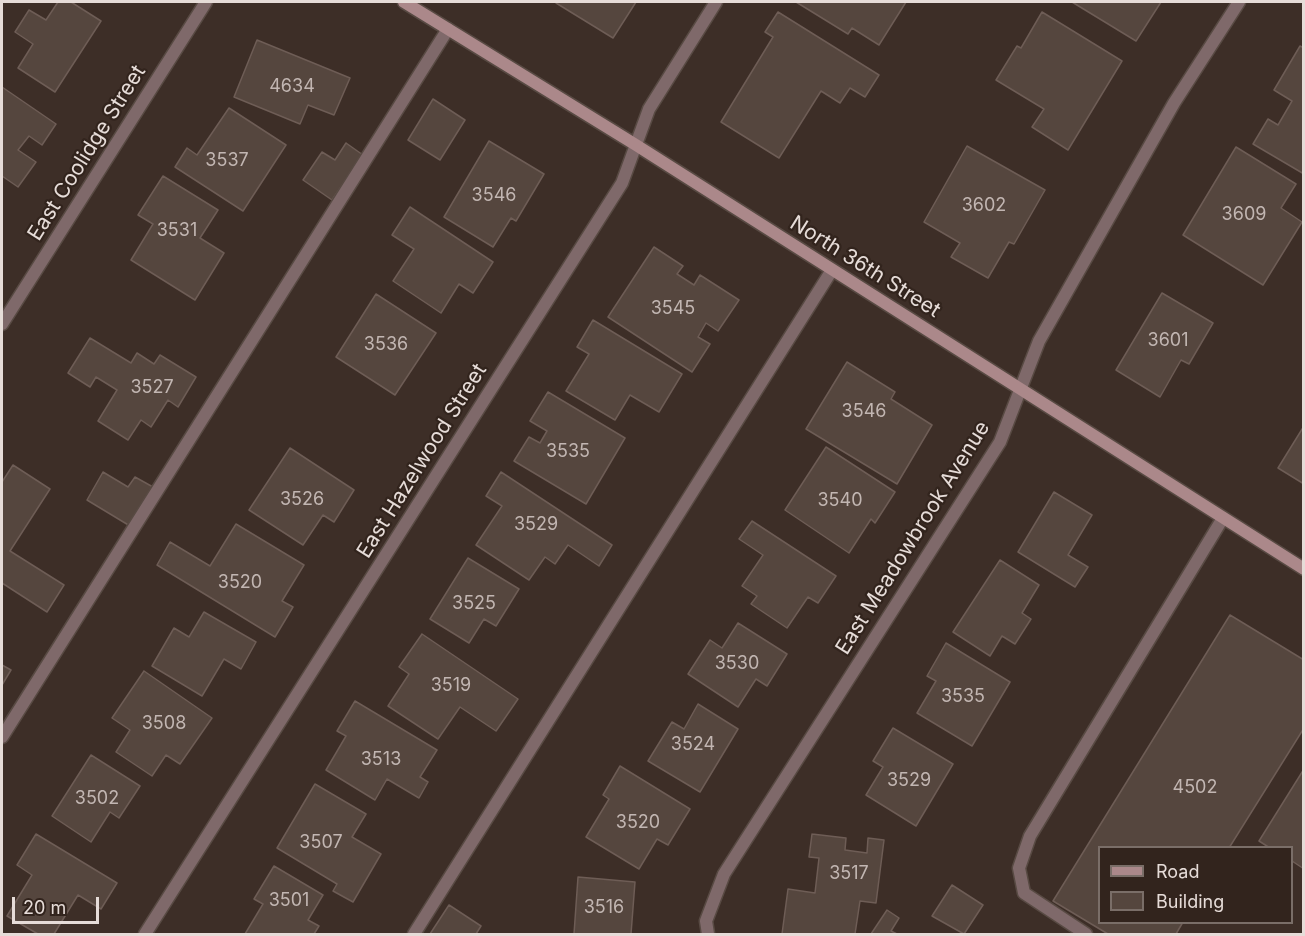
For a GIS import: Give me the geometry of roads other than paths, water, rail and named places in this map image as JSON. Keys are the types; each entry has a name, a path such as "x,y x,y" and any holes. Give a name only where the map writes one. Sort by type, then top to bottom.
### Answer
{"main road":[{"name":"North 36th Street","path":"404,2 636,145 1304,569"}],"street":[{"name":"East Coolidge Street","path":"2,324 206,2"},
{"name":"East Hazelwood Street","path":"145,934 622,183 649,109 716,2"},
{"name":"East Meadowbrook Avenue","path":"708,934 706,921 724,874 1000,442 1039,341 1174,103 1239,2"},
{"path":"2,737 448,29"},
{"path":"414,934 832,270"},
{"path":"1086,934 1024,893 1019,868 1030,836 1223,518"}]}
